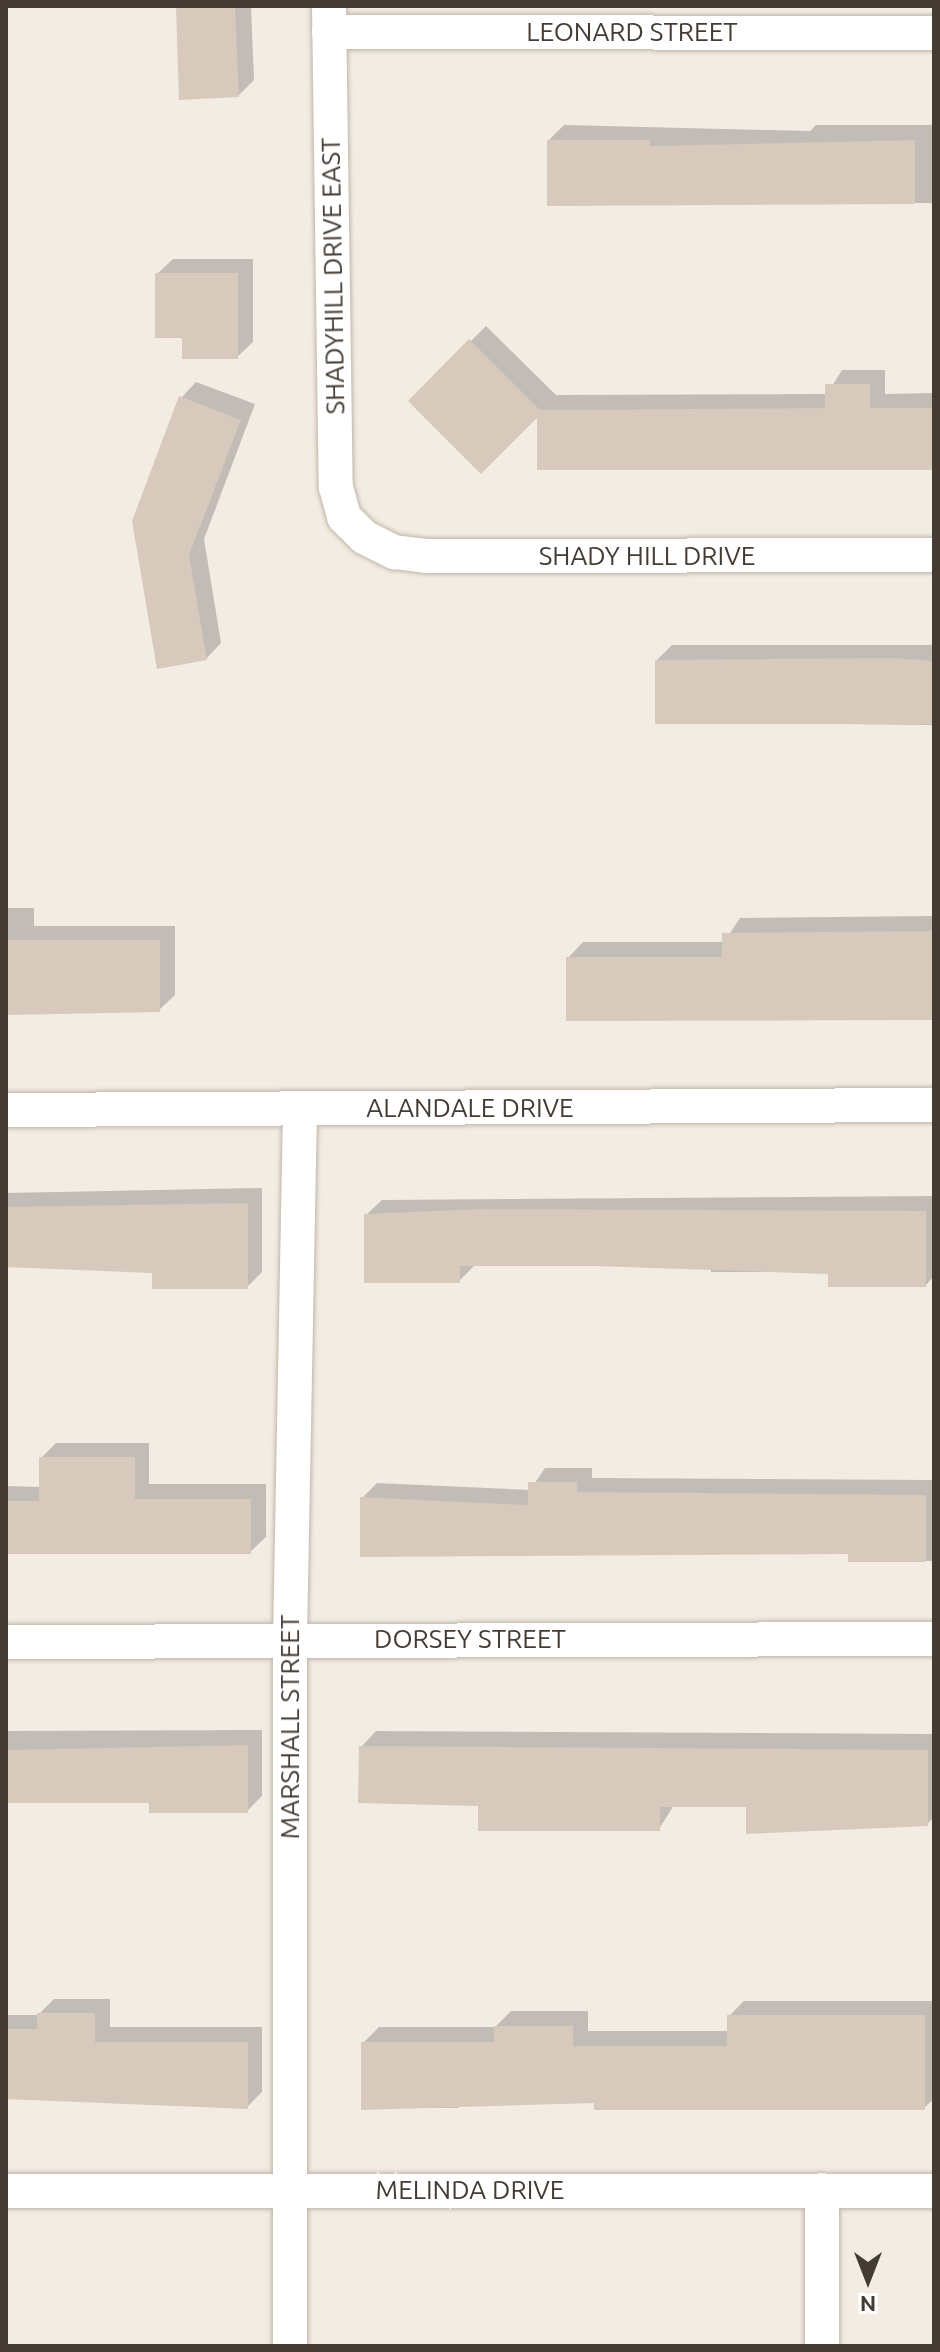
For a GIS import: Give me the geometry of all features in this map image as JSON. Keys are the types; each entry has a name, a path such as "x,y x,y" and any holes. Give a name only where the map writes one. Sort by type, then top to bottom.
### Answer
{"street":[{"name":"LEONARD STREET","path":"329,19 934,33"},
{"name":"SHADYHILL DRIVE EAST","path":"329,19 336,487 344,517 364,537"},
{"name":"SHADY HILL DRIVE","path":"364,537 394,552 428,556 934,555"},
{"name":"ALANDALE DRIVE","path":"6,1110 934,1105"},
{"name":"MARSHALL STREET","path":"290,2346 290,1639 300,1109"},
{"name":"DORSEY STREET","path":"6,1642 934,1639"},
{"path":"822,2190 822,2346"},
{"name":"MELINDA DRIVE","path":"6,2191 934,2191"}],"building":[{"path":"176,6 235,6 239,97 179,100"},
{"path":"547,140 650,140 650,146 915,140 915,204 547,206"},
{"path":"155,273 238,273 238,359 182,359 182,338 155,338"},
{"path":"469,339 540,410 825,408 825,384 870,384 870,408 934,408 934,470 537,470 537,418 481,474 408,401"},
{"path":"179,396 241,420 189,555 207,660 157,669 132,521"},
{"path":"895,658 934,661 934,724 655,724 655,660"},
{"path":"934,931 934,1020 566,1021 566,957 722,957 722,933"},
{"path":"6,940 160,940 160,1012 6,1015"},
{"path":"248,1203 248,1289 152,1289 152,1273 6,1267 6,1207"},
{"path":"481,1209 926,1211 926,1287 828,1287 828,1274 596,1266 460,1266 460,1283 364,1283 364,1214"},
{"path":"39,1457 135,1457 135,1499 251,1499 251,1554 6,1554 6,1501 39,1501"},
{"path":"528,1482 577,1482 577,1492 926,1495 926,1562 848,1562 848,1554 360,1557 360,1497 528,1505"},
{"path":"248,1745 248,1813 149,1813 149,1803 6,1803 6,1750"},
{"path":"359,1746 928,1750 928,1826 746,1834 746,1807 660,1807 660,1831 478,1831 478,1806 358,1803"},
{"path":"37,2013 95,2013 95,2042 248,2042 248,2109 6,2099 6,2029 37,2029"},
{"path":"727,2015 925,2015 925,2110 594,2110 594,2103 361,2110 361,2042 494,2042 494,2026 573,2026 573,2046 727,2046"}]}
